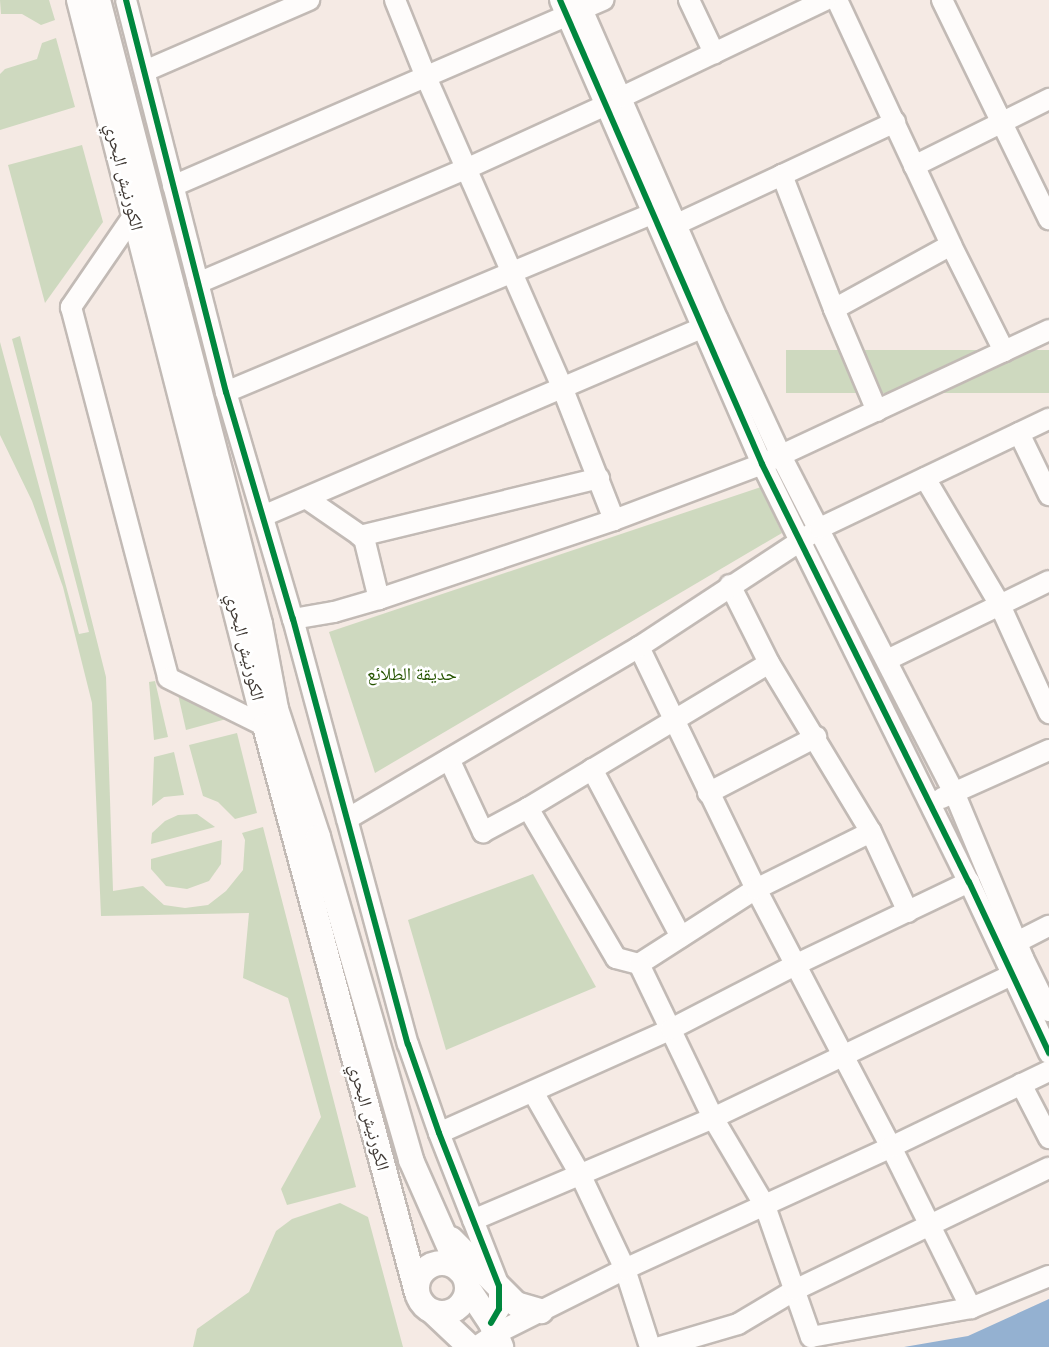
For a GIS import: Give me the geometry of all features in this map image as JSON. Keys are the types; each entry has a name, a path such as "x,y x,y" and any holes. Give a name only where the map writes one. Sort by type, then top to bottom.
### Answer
{"main road":[{"name":"الكورنيش البحري","path":"79,0 265,726 406,1259 417,1293"},
{"name":"الكورنيش البحري","path":"98,0 260,624 276,709 318,837 411,1160 463,1279 496,1334"},
{"path":"440,1228 520,1306 541,1311"},
{"path":"433,1312 443,1313 460,1305 463,1279 444,1264 426,1269 420,1275 417,1293 426,1308 470,1347"}],"street":[{"path":"126,0 226,392 292,619 408,1044 439,1133 499,1286 496,1334"},
{"path":"145,71 309,0"},
{"path":"395,0 426,77 468,168 562,387 614,520"},
{"path":"173,186 426,77 572,6 603,0"},
{"path":"689,0 714,53"},
{"path":"198,283 468,168 825,0"},
{"path":"837,0 951,245 1004,351"},
{"path":"942,0 1000,123 1049,219"},
{"path":"572,6 614,101 677,224 781,456 954,792 1017,942 1049,1011"},
{"path":"914,166 1049,99"},
{"path":"614,101 653,213 762,464 798,541 969,882 1049,1053"},
{"path":"677,224 895,122"},
{"path":"782,175 834,309 877,411"},
{"path":"226,392 653,213"},
{"path":"134,215 71,307 168,678 265,726"},
{"path":"834,309 951,245"},
{"path":"263,516 701,328"},
{"path":"292,619 334,612 379,599 614,520 762,464 1049,330"},
{"path":"347,819 639,647 730,585 820,528 1049,419"},
{"path":"1019,433 1049,495"},
{"path":"360,536 599,478"},
{"path":"925,478 999,603 1049,713"},
{"path":"306,498 364,538 379,599"},
{"path":"887,660 999,603 1049,581"},
{"path":"730,585 769,663 816,737 871,832 908,912"},
{"path":"639,647 672,720 756,889 797,964 971,1308"},
{"path":"449,759 483,832 528,808 769,663"},
{"path":"708,793 816,737"},
{"path":"930,804 1049,750"},
{"path":"592,769 681,937"},
{"path":"528,808 616,958 639,964 756,889 871,832"},
{"path":"439,1133 671,1029 797,964 969,882"},
{"path":"1017,942 1049,926"},
{"path":"639,964 713,1118 765,1206 811,1337 971,1308 1049,1276"},
{"path":"473,1220 713,1118 1012,975"},
{"path":"476,1347 496,1334 625,1269 891,1148 1049,1071"},
{"path":"1021,1084 1049,1138"},
{"path":"533,1092 581,1176 625,1269 650,1347"},
{"path":"660,1347 738,1324 795,1290 929,1228 1049,1168"}],"green space":[{"path":"0,0 49,0 55,20 41,25 22,14 1,14"},
{"path":"56,38 75,107 0,130 0,74 5,69 37,59 42,43"},
{"path":"82,145 103,222 45,303 8,165"},
{"path":"20,336 106,677 113,891 143,886 164,905 185,908 208,905 226,891 243,870 245,840 242,833 263,827 356,1187 287,1205 281,1189 321,1117 288,998 243,978 249,913 101,916 92,703 63,587 32,501 0,435 0,342 79,634 89,632 12,339"},
{"path":"786,350 1049,350 1049,393 786,393"},
{"name":"حديقة الطلائع","path":"761,487 782,533 375,773 329,632"},
{"path":"155,681 168,737 154,740 149,682"},
{"path":"175,681 241,715 186,730"},
{"path":"237,733 257,813 235,819 218,802 203,796 189,745"},
{"path":"174,752 184,795 164,797 152,806 154,757"},
{"path":"197,814 215,827 151,844 152,833 165,821 178,815"},
{"path":"222,840 221,864 209,881 187,889 166,886 151,869 151,859"},
{"path":"533,874 596,987 446,1050 408,920"},
{"path":"340,1203 368,1217 403,1347 193,1347 197,1329 249,1292 276,1231 292,1219"}],"water":[{"path":"1049,1299 1049,1347 904,1347 968,1336"}],"cycle path":[{"path":"126,0 226,392 293,619 408,1044 439,1133 499,1286 499,1309 491,1323"},
{"path":"560,0 762,464 969,882 1049,1053"}]}
